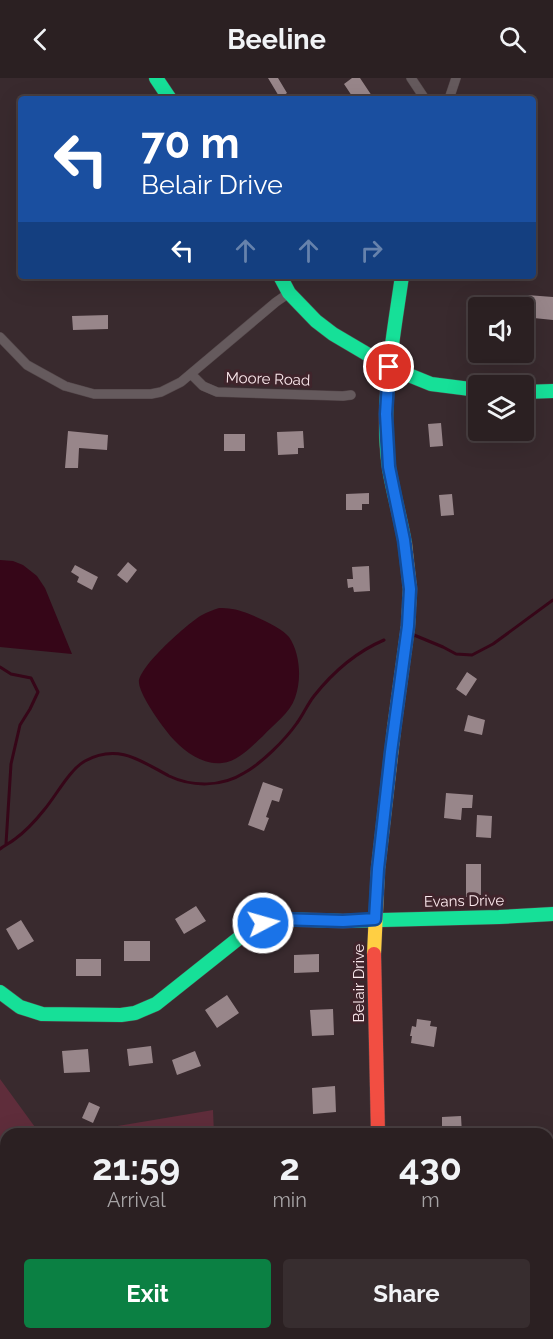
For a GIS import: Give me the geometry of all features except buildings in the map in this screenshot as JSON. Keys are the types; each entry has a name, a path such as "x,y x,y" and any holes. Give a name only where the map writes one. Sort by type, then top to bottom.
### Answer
{"street":[{"path":"156,78 168,96"},
{"path":"411,78 423,96"},
{"path":"449,96 456,78"},
{"path":"282,279 289,293 316,321 389,367 431,384 468,389"},
{"name":"Belair Drive","path":"378,1128 375,919 378,869 408,626 410,589 404,540 389,467 386,414 389,367 402,279"},
{"name":"Moore Road","path":"0,337 22,360 64,386 90,393 132,395 161,392 174,387 191,374 289,293"},
{"name":"Moore Road","path":"191,374 203,386 217,392 351,395"},
{"path":"534,392 553,391"},
{"name":"Evans Drive","path":"0,992 20,1007 42,1014 121,1015 135,1013 161,1001 246,932 263,923 279,919 343,921 553,914"}],"shaded area":[{"path":"0,560 23,565 37,576 45,588 72,654 0,647"},
{"path":"219,608 245,612 285,633 296,651 299,675 293,703 281,718 239,757 228,762 215,763 196,757 175,741 159,722 140,689 139,683 146,667 175,636 202,615"},
{"path":"0,1079 36,1128 0,1128"},
{"path":"213,1110 214,1128 106,1128"}],"waterway":[{"path":"414,635 456,654 472,655 493,644 553,600"},
{"path":"0,849 19,836 34,821 79,765 97,756 108,754 129,756 178,780 197,784 217,783 235,778 266,757 286,737 314,696 337,671 364,650 384,640"},
{"path":"0,667 11,674 31,678 38,692 20,725 11,764 6,844"}],"traffic: fast":[{"path":"156,78 168,96"},
{"path":"282,279 289,293 316,321 333,334 389,367 431,384 468,389"},
{"path":"402,279 389,372 386,420 389,468 405,544"},
{"path":"534,392 553,391"},
{"path":"0,992 20,1007 42,1014 121,1015 135,1013 156,1004 249,930 268,921 279,919 343,921 553,914"}],"traffic: slow":[{"path":"374,954 378,869 408,626 410,589 405,544"}],"traffic: jam":[{"path":"374,954 378,1128"}],"route":[{"path":"263,923 279,919 343,921 375,919 378,869 408,626 410,589 404,540 389,467 386,414 389,367"}]}
